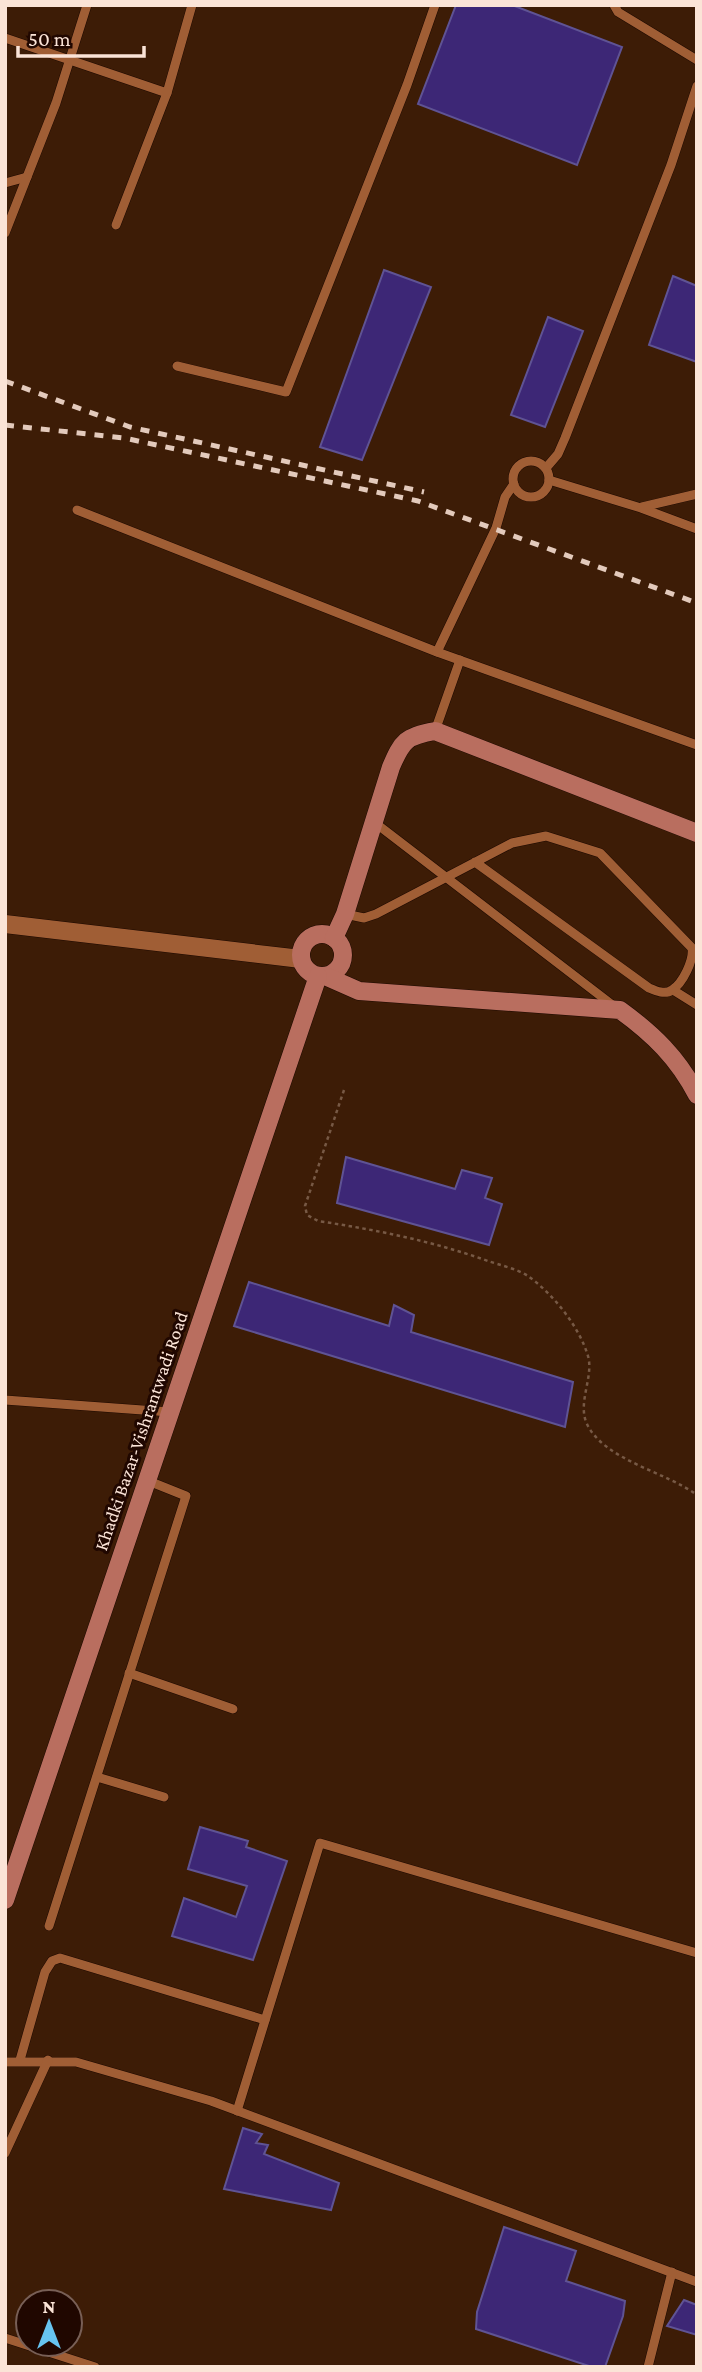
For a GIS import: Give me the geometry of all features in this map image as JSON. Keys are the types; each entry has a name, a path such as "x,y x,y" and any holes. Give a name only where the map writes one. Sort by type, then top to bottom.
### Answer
{"street":[{"path":"334,938 345,914 401,745 415,734 435,731 697,833"},
{"path":"5,924 301,959"},
{"path":"322,976 333,974 343,960 340,944 327,935 311,938 305,943 301,959 310,973 359,991 620,1010 653,1034 684,1070 697,1095"},
{"name":"Khadki Bazar-Vishrantwadi Road","path":"5,1900 146,1480 322,976"}],"lane":[{"path":"5,233 88,5"},
{"path":"116,225 167,93 192,5"},
{"path":"177,366 286,392 407,85 435,5"},
{"path":"614,5 618,12 697,60"},
{"path":"5,38 69,62 167,93"},
{"path":"546,468 558,454 565,438 671,165 697,86"},
{"path":"5,183 27,177"},
{"path":"437,652 496,528 505,497 514,484 515,470 520,464 534,461 546,468 550,480 543,492 537,496 523,495 514,484"},
{"path":"550,480 641,508 697,529"},
{"path":"641,508 697,494"},
{"path":"77,510 437,652 697,745"},
{"path":"435,731 460,660"},
{"path":"374,822 620,1010"},
{"path":"345,914 364,918 512,843 546,835 600,853 692,948 690,965 673,990 662,993 649,988 475,862"},
{"path":"673,990 697,1005"},
{"path":"5,1399 170,1412"},
{"path":"49,1926 186,1496 146,1480"},
{"path":"129,1673 233,1709"},
{"path":"97,1776 164,1797"},
{"path":"237,2111 320,1843 697,1953"},
{"path":"20,2060 45,1972 52,1961 60,1958 265,2020"},
{"path":"5,2153 47,2060"},
{"path":"5,2062 76,2062 237,2111 697,2282"},
{"path":"648,2367 672,2272"},
{"path":"5,2338 95,2367"}],"path":[{"path":"344,1090 305,1206 307,1215 318,1221 396,1233 450,1247 527,1275 567,1315 589,1357 583,1410 587,1424 627,1459 683,1485 697,1495"}],"building":[{"path":"456,5 512,5 622,47 577,165 418,104"},
{"path":"384,270 431,287 362,460 320,447"},
{"path":"673,276 697,286 697,362 649,345"},
{"path":"548,317 583,331 545,427 511,415"},
{"path":"346,1157 455,1189 462,1170 492,1178 485,1198 502,1204 489,1245 337,1203"},
{"path":"249,1282 389,1326 394,1305 414,1315 411,1332 573,1382 565,1427 234,1326"},
{"path":"200,1827 248,1841 246,1847 287,1861 253,1960 172,1936 184,1898 236,1917 247,1886 188,1869"},
{"path":"243,2128 262,2134 256,2143 268,2145 264,2154 339,2183 331,2210 224,2189"},
{"path":"504,2227 576,2251 566,2281 625,2301 623,2316 605,2367 592,2367 476,2329 477,2312"},
{"path":"684,2300 697,2305 697,2335 667,2326"}],"railway":[{"path":"5,381 130,427 424,492"},
{"path":"5,425 124,438 418,501 697,603"}]}
